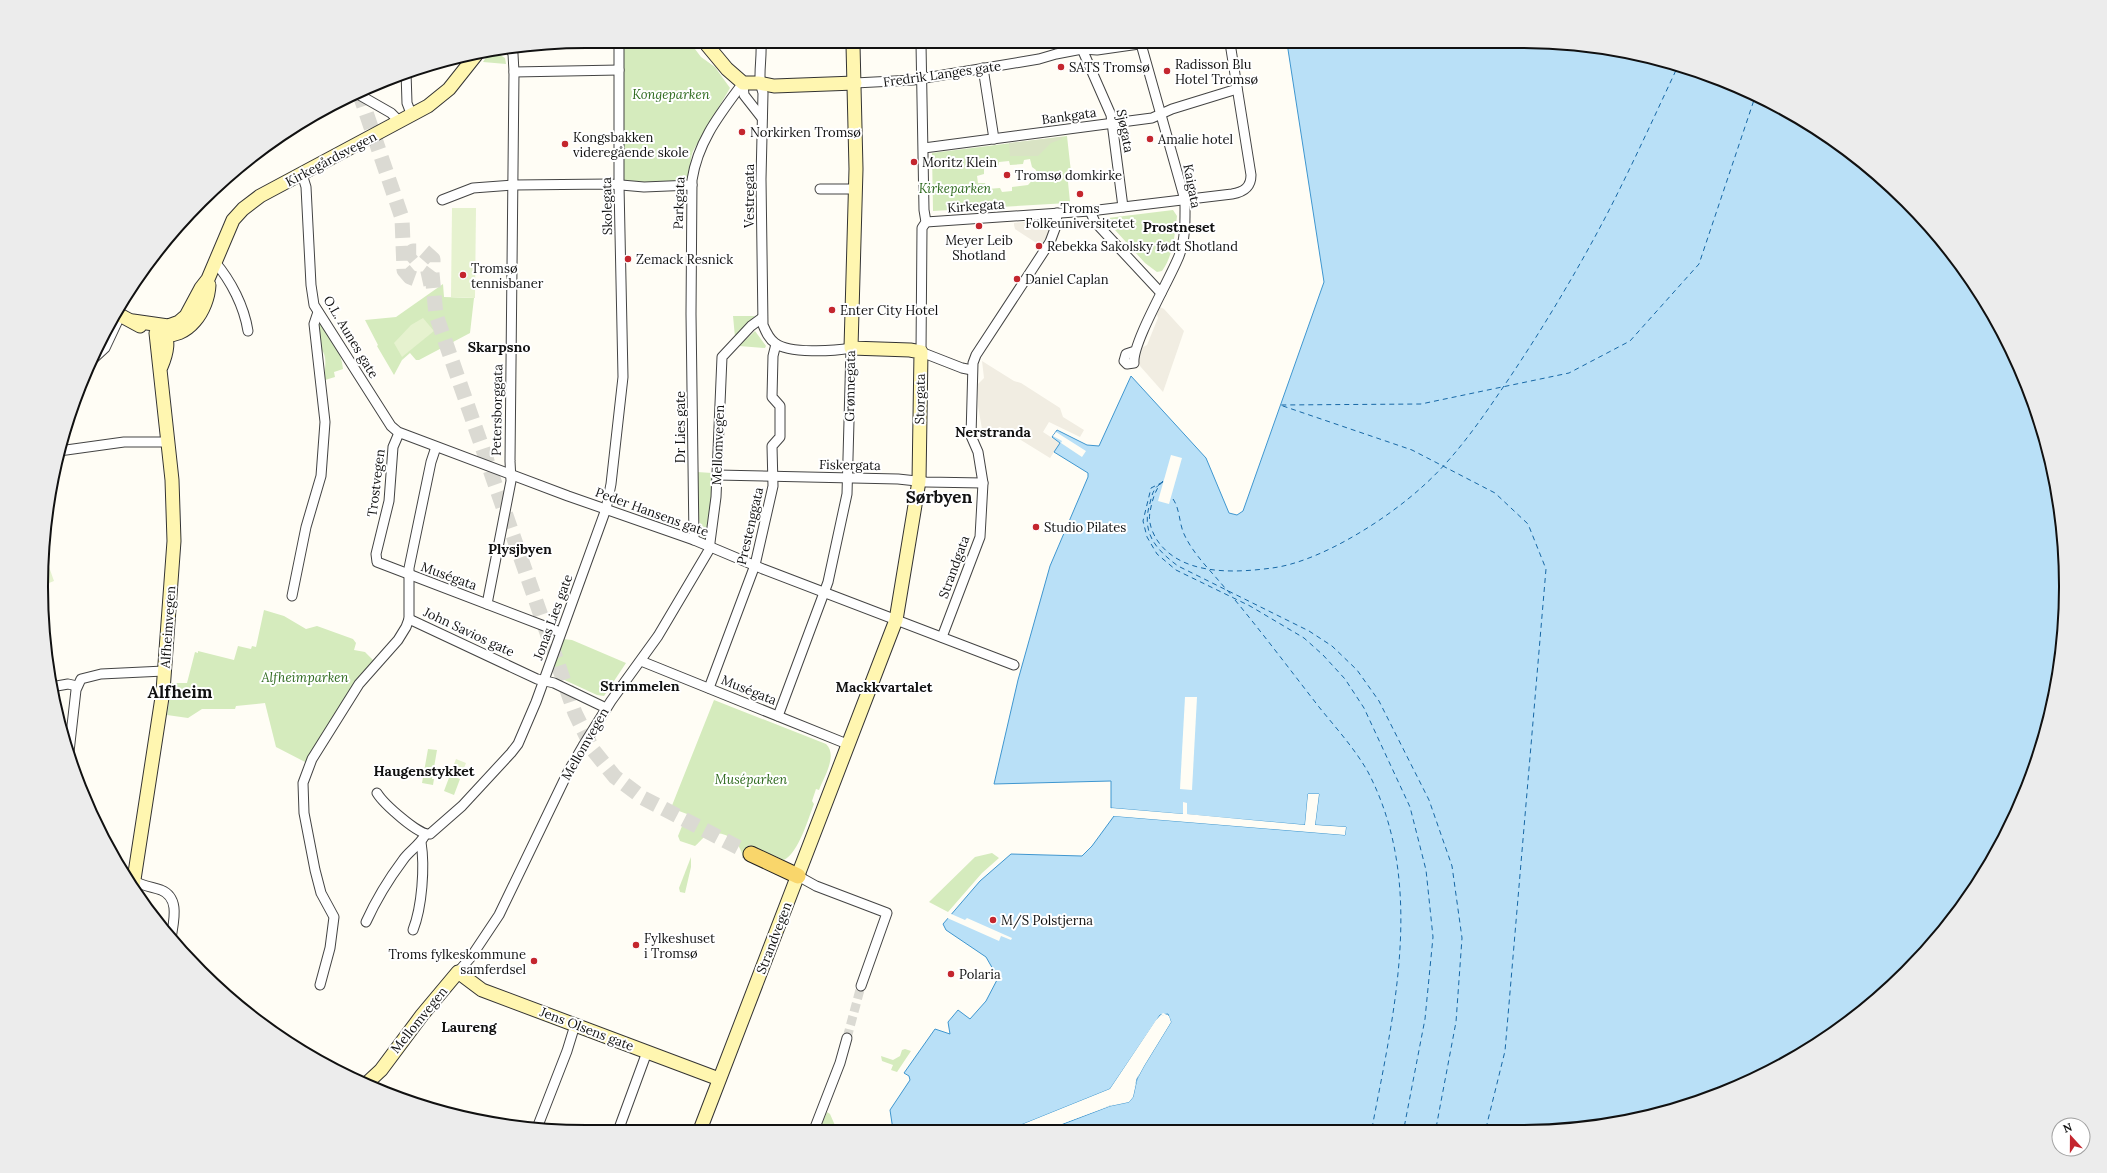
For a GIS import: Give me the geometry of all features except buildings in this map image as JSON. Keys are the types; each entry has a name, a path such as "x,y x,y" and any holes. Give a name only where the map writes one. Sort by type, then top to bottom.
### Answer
{"main road":[{"path":"751,854 798,876"}],"street":[{"name":"Skolegata","path":"619,48 619,185 623,366"},
{"path":"710,48 727,69 743,83 744,95 762,118"},
{"name":"Vestregata","path":"761,48 762,66 759,82 763,93 762,318 765,329 776,344"},
{"name":"Grønnegata","path":"778,716 828,582 847,494 855,189 855,83 853,48"},
{"name":"Storgata","path":"847,744 896,620 919,481 922,228 926,222 924,92 921,48"},
{"name":"Fredrik Langes gate","path":"743,83 759,82 774,86 922,79 1039,59 1073,48"},
{"name":"Sjøgata","path":"1080,48 1111,114 1123,207"},
{"name":"Fredrik Langes gate","path":"1088,48 1097,50 1111,48"},
{"name":"Kaigata","path":"1135,351 1161,293 1171,276 1183,246 1185,228 1184,200 1164,121 1160,115 1141,48"},
{"path":"1231,48 1237,89"},
{"name":"Petersborggata","path":"487,604 509,493 511,474 512,198 514,185 513,53"},
{"name":"Kirkegårdsvegen","path":"121,315 162,332 186,316 201,288 208,279 231,224 242,208 260,196 412,116 433,103 448,90 472,60"},
{"path":"983,68 994,139"},
{"path":"514,72 619,70"},
{"path":"406,79 407,103 412,116"},
{"name":"Parkgata","path":"691,314 693,167 703,141 715,120 743,83"},
{"name":"Bankgata","path":"924,148 1112,124 1160,115 1172,109 1237,89"},
{"name":"Kirkegata","path":"926,222 1090,211 1242,192 1251,183 1251,175 1237,89"},
{"path":"363,97 391,113 400,122"},
{"name":"O.L. Aunes gate","path":"302,174 306,187 312,298 318,312 391,426 399,433"},
{"path":"442,200 473,188 514,185 619,185 644,187 692,185"},
{"path":"820,189 855,189"},
{"path":"1090,211 1096,222 1161,293"},
{"name":"Strandgata","path":"942,637 980,537 983,483 978,452 972,436 972,370 975,357 1052,239 1056,226 1057,213"},
{"path":"215,262 225,274 240,305 246,318 248,331"},
{"path":"292,596 306,527 321,476 325,422 314,324 318,312"},
{"name":"Dr Lies gate","path":"691,314 694,540"},
{"name":"Mellomvegen","path":"373,1081 422,1015 471,957 498,915 568,772 606,708 641,661 696,575 710,547 715,508 722,357 725,352 762,318"},
{"name":"Alfheimvegen","path":"135,879 164,670 174,529 172,480 167,442 161,367 162,332"},
{"path":"103,350 108,341"},
{"path":"776,344 795,349 851,348 910,350 921,352 962,368 972,370"},
{"name":"Prestenggata","path":"709,688 755,565 773,486 774,477 771,468 772,446 780,437 780,406 772,397 773,356 776,344"},
{"name":"Jonas Lies gate","path":"366,922 385,885 403,859 423,838 434,831 462,806 511,753 524,731 606,509 611,484 623,366"},
{"name":"Peder Hansens gate","path":"399,433 694,540 942,637"},
{"name":"Trostvegen","path":"375,560 389,501 393,447 399,433"},
{"path":"65,449 124,442 167,442"},
{"path":"320,985 330,948 334,917 321,893 313,862 304,814 303,783 314,756 359,684 404,632 409,619 409,575 431,462 436,447"},
{"name":"Fiskergata","path":"716,475 983,483"},
{"name":"Muségata","path":"375,560 379,564 409,575 416,576 560,632"},
{"name":"John Savios gate","path":"409,619 537,679 544,680 606,708"},
{"path":"942,637 1014,665"},
{"name":"Muségata","path":"641,661 847,744"},
{"path":"70,740 77,686 81,679 88,676 164,670"},
{"path":"57,686 68,684 77,686"},
{"name":"Strandvegen","path":"702,1125 847,744"},
{"path":"377,793 387,806 423,838 420,898 413,930"},
{"path":"798,876 816,886 887,913 861,986"},
{"path":"138,885 163,891 171,898 175,914 172,930"},
{"name":"Jens Olsens gate","path":"458,972 482,990 719,1079"},
{"path":"539,1123 567,1051 575,1025"},
{"path":"816,1125 840,1063 847,1038"},
{"path":"620,1125 647,1052"}],"green space":[{"name":"Kongeparken","path":"624,48 694,48 701,57 715,67 730,88 693,151 687,181 632,185 625,182 623,179"},
{"path":"500,55 505,58 506,64 483,62 486,57"},
{"name":"Kirkeparken","path":"1067,136 1072,181 1068,182 1070,202 933,211 932,153","holes":["1030,159 1032,167 1036,170 1036,176 1028,185 1012,187 1012,191 1002,192 1000,188 987,189 985,183 978,183 977,176 984,174 984,168 998,167 999,162 1009,161 1010,165 1023,164 1024,160"]},
{"path":"1062,137 1062,139 1051,143 1038,156 1010,156 1009,143"},
{"name":"Tromsø tennisbaner","path":"452,208 476,208 475,298 451,297"},
{"path":"1173,210 1177,216 1171,252 1162,271 1157,272 1145,263 1106,220 1108,218"},
{"path":"443,284 444,297 474,298 470,333 419,360 416,360 410,353 402,360 394,375 377,346 378,345 365,320 396,317"},
{"path":"733,316 755,316 735,337"},
{"path":"423,318 434,331 402,357 394,343 411,325"},
{"path":"317,321 319,321 338,350 343,369 334,372 335,377 325,380 325,359 319,347"},
{"path":"755,331 766,346 765,348 739,346"},
{"path":"697,472 712,473 712,502 705,541 698,533 700,525 699,519 697,518"},
{"path":"49,566 54,581 48,583"},
{"name":"Alfheimparken","path":"264,610 284,616 306,629 317,626 353,639 356,643 354,650 365,652 375,662 307,763 276,747 265,703 236,706 235,709 202,709 188,718 167,715 172,683 187,683 195,652 198,653 198,651 234,660 238,646 251,649 252,646 256,647"},
{"path":"563,639 572,640 626,663 604,696 597,695 558,677 554,665"},
{"name":"Muséparken","path":"714,700 826,744 829,749 831,754 827,773 819,790 816,789 812,801 814,804 806,826 799,843 784,860 755,847 748,860 743,858 742,852 735,842 719,833 706,836 695,846 680,841 678,836 687,814 671,808"},
{"path":"428,749 437,750 432,779 434,779 433,785 422,783"},
{"path":"456,759 466,763 460,778 450,775"},
{"path":"450,775 460,779 454,795 444,791"},
{"path":"992,853 999,858 982,873 948,912 929,902 975,857"},
{"path":"691,857 691,867 685,893 680,892 679,888"},
{"path":"905,1049 911,1051 897,1072 891,1070 893,1065 882,1061 881,1056 893,1060 900,1056 902,1050"},
{"path":"827,1112 830,1114 835,1125 821,1125"}],"shaded area":[{"path":"1045,220 1050,222 1052,226 1044,246 1041,246 1015,229 1014,225 1014,223"},
{"path":"1160,307 1164,309 1184,331 1163,392 1138,362 1143,347 1147,345 1158,318 1157,314"},
{"path":"982,361 1014,381 1021,383 1060,408 1063,417 1084,430 1080,437 1049,422 1043,432 1060,443 1050,458 1000,427 983,435 978,406 978,384 984,378"}],"water":[{"path":"1288,48 1556,49 1626,58 1660,66 1727,89 1790,120 1848,159 1876,182 1925,231 1948,259 1987,317 2018,380 2041,447 2049,481 2058,551 2059,586 2058,622 2054,657 2049,692 2041,726 2018,793 2003,825 1987,856 1948,914 1925,942 1876,991 1848,1014 1790,1053 1727,1084 1660,1107 1626,1115 1556,1124 1060,1125 1110,1106 1129,1102 1133,1097 1137,1079 1171,1022 1168,1014 1160,1015 1110,1089 1021,1125 892,1125 890,1110 910,1080 909,1076 904,1073 935,1029 950,1034 948,1022 958,1010 970,1019 986,1001 998,978 986,957 946,930 943,924 980,881 1011,854 1082,856 1092,846 1114,816 1345,835 1346,827 1315,825 1319,794 1308,794 1305,825 1111,808 1111,781 994,784 1018,680 1050,566 1088,477 1088,473 1054,452 1060,443 1052,437 1057,430 1087,445 1099,446 1131,376 1206,458 1229,513 1237,515 1243,511 1324,282"}],"pier":[{"path":"1056,432 1086,451 1082,457 1061,443 1062,441 1053,436"},
{"path":"1171,455 1182,458 1169,504 1158,501"},
{"path":"1185,697 1197,697 1192,790 1180,789"},
{"path":"1308,794 1319,794 1315,825 1346,827 1345,835 1114,816 1113,814 1344,833 1345,829 1313,826 1317,796 1310,796 1307,825 1305,827 1112,810 1111,808 1183,814 1183,802 1187,803 1187,814 1305,825"},
{"path":"949,913 965,920 967,918 1012,938 1011,940 1001,936 999,941 945,917"},
{"path":"1163,1013 1169,1016 1171,1022 1137,1079 1142,1065 1169,1022 1165,1015 1158,1020 1111,1091 1026,1125 1021,1125 1110,1089 1156,1020"},
{"path":"1137,1079 1133,1097 1129,1102 1110,1106 1057,1125 1077,1116 1130,1099"}],"ferry route":[{"path":"1163,481 1154,495 1150,516 1151,527 1157,540 1167,552 1180,560 1194,566 1210,569 1242,571 1272,568 1291,564 1331,548 1352,537 1391,512 1422,487 1458,450 1489,408 1534,340 1571,280 1605,218 1676,71"},
{"path":"1487,1125 1505,1051 1546,569 1528,524 1495,493 1412,450 1280,405 1421,404 1569,373 1630,341 1699,264 1754,101"},
{"path":"1163,482 1151,488 1143,521 1147,537 1157,554 1176,570 1250,606 1304,638 1323,655 1345,679 1364,708 1410,807 1426,870 1433,937 1425,1019 1405,1125"},
{"path":"1160,484 1153,492 1151,497 1147,523 1152,539 1157,546 1178,566 1309,631 1332,646 1357,670 1379,701 1429,800 1452,866 1462,938 1456,1022 1437,1125"},
{"path":"1173,499 1177,507 1182,530 1188,541 1197,555 1225,588"},
{"path":"1227,590 1233,597"},
{"path":"1235,600 1357,755 1368,772 1386,814 1396,858 1401,903 1400,948 1396,994 1373,1125"}],"tunnel":[{"path":"361,98 402,218 404,270 410,277 418,280 427,278 433,270 433,259 424,251 413,251 405,258"},
{"path":"432,273 436,315 575,713 593,750 615,777 643,798 751,854"},
{"path":"847,1038 861,986"}],"place":[{"name":"SATS Tromsø","path":"1061,67"},
{"name":"Radisson Blu Hotel Tromsø","path":"1167,71"},
{"name":"Norkirken Tromsø","path":"742,132"},
{"name":"Amalie hotel","path":"1150,139"},
{"name":"Kongsbakken videregående skole","path":"565,144"},
{"name":"Moritz Klein","path":"914,162"},
{"name":"Tromsø domkirke","path":"1007,175"},
{"name":"Troms Folkeuniversitetet","path":"1080,194"},
{"name":"Meyer Leib Shotland","path":"979,226"},
{"name":"Rebekka Sakolsky født Shotland","path":"1039,246"},
{"name":"Zemack Resnick","path":"628,259"},
{"name":"Tromsø tennisbaner","path":"463,275"},
{"name":"Daniel Caplan","path":"1017,279"},
{"name":"Enter City Hotel","path":"832,310"},
{"name":"Studio Pilates","path":"1036,527"},
{"name":"M/S Polstjerna","path":"993,920"},
{"name":"Fylkeshuset i Tromsø","path":"636,945"},
{"name":"Troms fylkeskommune samferdsel","path":"534,961"},
{"name":"Polaria","path":"951,974"}],"district":[{"name":"Prostneset","path":"1179,227"},
{"name":"Skarpsno","path":"499,347"},
{"name":"Nerstranda","path":"993,432"},
{"name":"Sørbyen","path":"939,497"},
{"name":"Plysjbyen","path":"520,549"},
{"name":"Strimmelen","path":"640,686"},
{"name":"Mackkvartalet","path":"884,687"},
{"name":"Alfheim","path":"180,692"},
{"name":"Haugenstykket","path":"424,771"},
{"name":"Laureng","path":"469,1027"}]}
